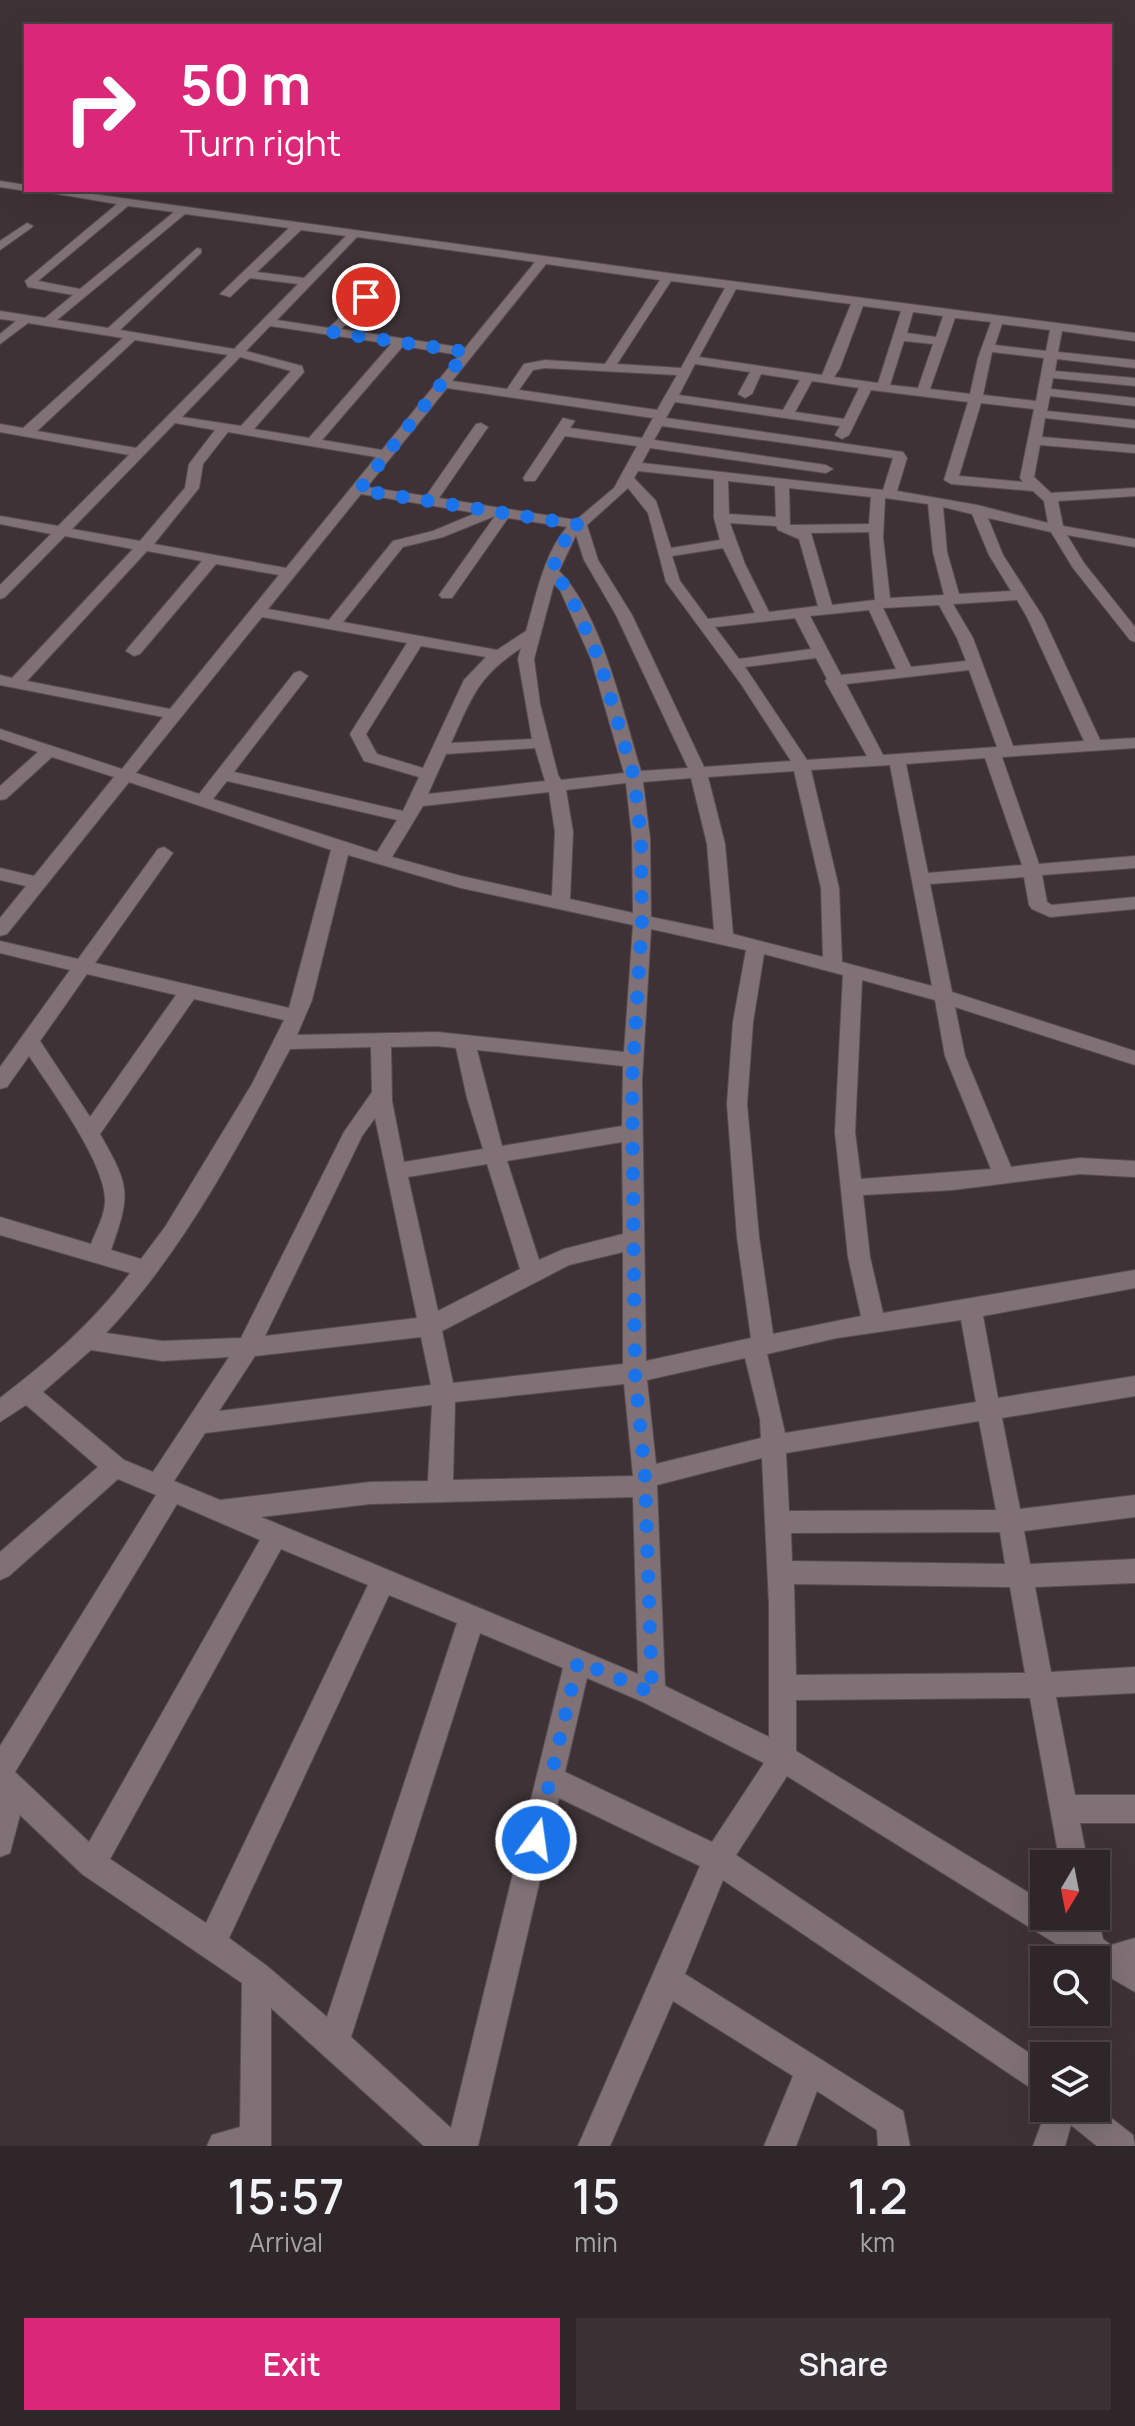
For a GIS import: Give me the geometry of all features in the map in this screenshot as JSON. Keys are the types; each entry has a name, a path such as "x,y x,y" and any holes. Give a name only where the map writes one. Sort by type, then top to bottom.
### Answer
{"street":[{"path":"0,193 5,185"},
{"path":"52,192 732,286 1135,337"},
{"path":"82,293 32,284 31,281 125,203"},
{"path":"48,322 181,212"},
{"path":"0,247 27,226"},
{"path":"226,294 297,227"},
{"path":"0,594 353,235"},
{"path":"111,332 197,251"},
{"path":"0,930 543,260"},
{"path":"249,274 307,282"},
{"path":"610,366 668,277"},
{"path":"332,332 383,280"},
{"path":"561,904 564,832 557,787 550,775 542,743 526,659 530,635 563,542 570,532 620,490 732,286"},
{"path":"826,379 834,368 858,302"},
{"path":"883,388 908,309"},
{"path":"923,392 950,314"},
{"path":"0,315 238,353 292,366 298,372 244,431"},
{"path":"0,340 26,319"},
{"path":"998,319 987,348 952,481 1036,487"},
{"path":"268,322 466,352"},
{"path":"1057,326 1027,478 1048,497 1056,529 1078,565 1135,637"},
{"path":"26,433 133,336"},
{"path":"897,336 942,341"},
{"path":"312,443 400,342"},
{"path":"987,348 1135,364"},
{"path":"510,393 529,367 535,365 688,366 757,370 883,388 1042,404 1135,402"},
{"path":"745,394 757,370"},
{"path":"1048,374 1135,382"},
{"path":"787,415 808,377"},
{"path":"442,383 579,403 711,429 899,456 884,493 876,528 879,604 906,674"},
{"path":"819,487 867,385"},
{"path":"671,398 847,423"},
{"path":"530,478 579,403"},
{"path":"1042,404 1135,424"},
{"path":"173,419 387,455"},
{"path":"430,501 481,427"},
{"path":"0,428 139,453"},
{"path":"8,681 144,546 192,488 196,464 224,428"},
{"path":"699,451 711,429"},
{"path":"561,431 826,469"},
{"path":"1034,440 1135,449"},
{"path":"630,473 721,476 884,493 977,509 1056,529 1135,543"},
{"path":"630,473 649,498 661,529 673,582 734,664 801,764 830,888 843,969 845,1132 859,1257 874,1323"},
{"path":"721,476 718,498 726,543 763,615"},
{"path":"782,482 785,526"},
{"path":"359,490 580,525"},
{"path":"1048,497 1135,492"},
{"path":"935,501 948,599 965,638 999,753 1032,869 1038,905 1043,909 1086,909 1135,903"},
{"path":"977,509 996,555 1035,617 1095,747"},
{"path":"447,595 498,512"},
{"path":"333,625 398,544 438,534 498,512"},
{"path":"721,518 785,526 876,528"},
{"path":"0,520 291,573"},
{"path":"580,525 591,560 631,628 698,772 716,844 724,938"},
{"path":"785,526 806,536 826,609"},
{"path":"665,553 726,543"},
{"path":"134,651 212,559"},
{"path":"551,572 567,588 588,633 634,777 641,838 642,921 633,1060 635,1373 645,1482 652,1693"},
{"path":"702,624 799,611 1021,595"},
{"path":"799,611 833,681 877,759"},
{"path":"259,612 499,655"},
{"path":"381,860 416,801 472,680 499,655 530,635"},
{"path":"417,640 358,734 370,757 429,775"},
{"path":"734,664 820,653"},
{"path":"833,681 973,665"},
{"path":"204,799 300,676"},
{"path":"8,681 176,715"},
{"path":"0,734 381,860 561,904 756,945 945,997 1135,1058"},
{"path":"442,749 542,743"},
{"path":"416,801 634,777 1135,743"},
{"path":"0,795 50,750"},
{"path":"897,759 955,1056 1004,1175"},
{"path":"223,775 407,817"},
{"path":"0,1412 86,1340 119,1305 173,1233 284,1042 313,961 341,847"},
{"path":"0,1082 164,853"},
{"path":"922,879 1135,862"},
{"path":"0,874 39,883"},
{"path":"594,2146 717,1859 783,1758 780,1572 772,1419 758,1346 737,1104 743,1022 756,945"},
{"path":"0,947 295,1016"},
{"path":"88,1135 189,991"},
{"path":"284,1042 381,1038 465,1042 633,1060"},
{"path":"381,1038 382,1093 444,1394 440,1490"},
{"path":"30,1042 88,1135 113,1182 116,1202 98,1255"},
{"path":"465,1042 477,1098 532,1273"},
{"path":"0,1843 4,1779 199,1424 248,1347 354,1132 382,1093"},
{"path":"396,1171 633,1132"},
{"path":"850,1188 953,1182 1080,1166 1135,1169"},
{"path":"4,1232 146,1269"},
{"path":"86,1340 162,1351 248,1347 431,1326 564,1258 634,1240"},
{"path":"199,1424 309,1408 635,1373 874,1323 1135,1279"},
{"path":"970,1309 1071,1850"},
{"path":"217,1511 370,1493 645,1482 773,1445 1135,1386"},
{"path":"26,1391 115,1467 652,1693 783,1758 1111,1954"},
{"path":"0,1568 115,1467"},
{"path":"777,1522 922,1524 1012,1521 1135,1506"},
{"path":"92,1864 275,1536"},
{"path":"780,1572 1022,1576 1135,1571"},
{"path":"211,1945 383,1581"},
{"path":"334,2042 472,1617"},
{"path":"462,2146 578,1661"},
{"path":"781,1688 1042,1685 1135,1680"},
{"path":"4,1779 92,1864 257,1976 447,2146"},
{"path":"550,1779 717,1859 1030,2071"},
{"path":"1064,1809 1135,1809"},
{"path":"1094,1930 1111,1954 1135,1977"},
{"path":"223,2146 255,2142 257,1976"},
{"path":"667,1980 892,2122 894,2146"},
{"path":"780,2146 811,2069"},
{"path":"1049,2146 1057,2122"},
{"path":"1092,2122 1122,2146"}],"route":[{"path":"366,297 332,332 466,352 359,490 580,525 563,542 551,572 567,588 599,659 634,777 641,838 642,921 632,1081 635,1373 645,1477 652,1693 578,1661 536,1840"}]}
